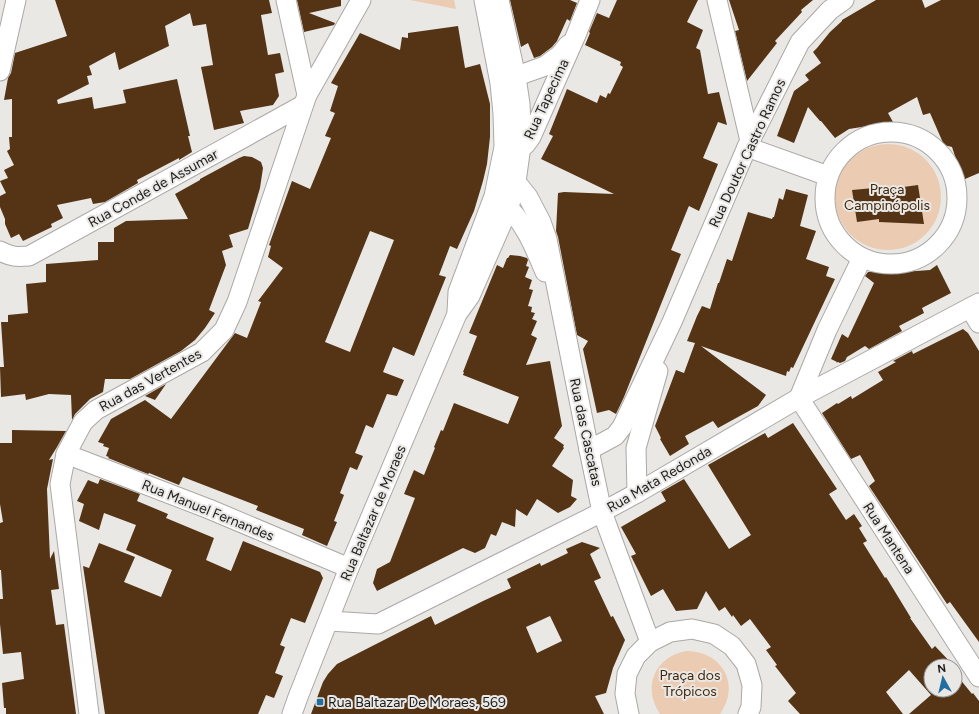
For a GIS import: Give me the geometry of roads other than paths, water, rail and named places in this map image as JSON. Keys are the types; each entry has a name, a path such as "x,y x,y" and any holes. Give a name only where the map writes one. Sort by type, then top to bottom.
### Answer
{"street":[{"path":"0,71 16,0"},
{"path":"286,0 305,100"},
{"name":"Rua das Vertentes","path":"89,714 60,484 66,454 83,422 96,410 202,352 224,330 237,302 305,100 361,0"},
{"name":"Rua Baltazar de Moraes","path":"484,0 508,80 520,104 521,124 513,146 499,175 501,201"},
{"name":"Rua Baltazar de Moraes","path":"499,0 508,80"},
{"name":"Rua Tapecima","path":"513,146 528,142 531,137 590,0"},
{"path":"717,0 749,144 828,176"},
{"name":"Rua Doutor Castro Ramos","path":"589,450 615,436 622,427 672,322 749,144 800,42 830,10 844,0"},
{"name":"Rua Tapecima","path":"508,80 545,66 560,55 576,35"},
{"name":"Rua Conde de Assumar","path":"0,251 8,256 29,256 305,100"},
{"path":"895,132 916,136 934,148 948,163 956,183 958,204 952,225 941,243 924,256 904,263 882,264 862,258 846,247 834,232 826,214 824,195 828,176 839,158 854,143 874,134 895,132"},
{"name":"Rua Baltazar de Moraes","path":"292,714 349,568 457,314 470,296 501,201 516,182 513,146"},
{"name":"Rua das Cascatas","path":"499,175 516,182 528,197 541,222 547,239 602,512 650,642"},
{"name":"Rua das Cascatas","path":"501,201 527,232 561,311"},
{"path":"799,398 827,330 862,258"},
{"name":"Rua Mata Redonda","path":"329,622 378,624 602,512 799,398 976,311"},
{"name":"Rua Doutor Castro Ramos","path":"637,492 636,448 672,322"},
{"name":"Rua Mantena","path":"799,398 979,677"},
{"path":"615,436 629,440 636,448"},
{"name":"Rua Manuel Fernandes","path":"66,454 208,509 349,568"},
{"path":"629,714 625,694 628,674 636,656 650,642 670,632 692,629 714,634 732,646 746,664 752,685 751,707 748,714"}],"place":[{"name":"Rua Baltazar De Moraes, 569","path":"320,702"}],"park label":[{"name":"Praça Campinópolis","path":"887,198"},
{"name":"Praça dos Trópicos","path":"690,684"}]}
